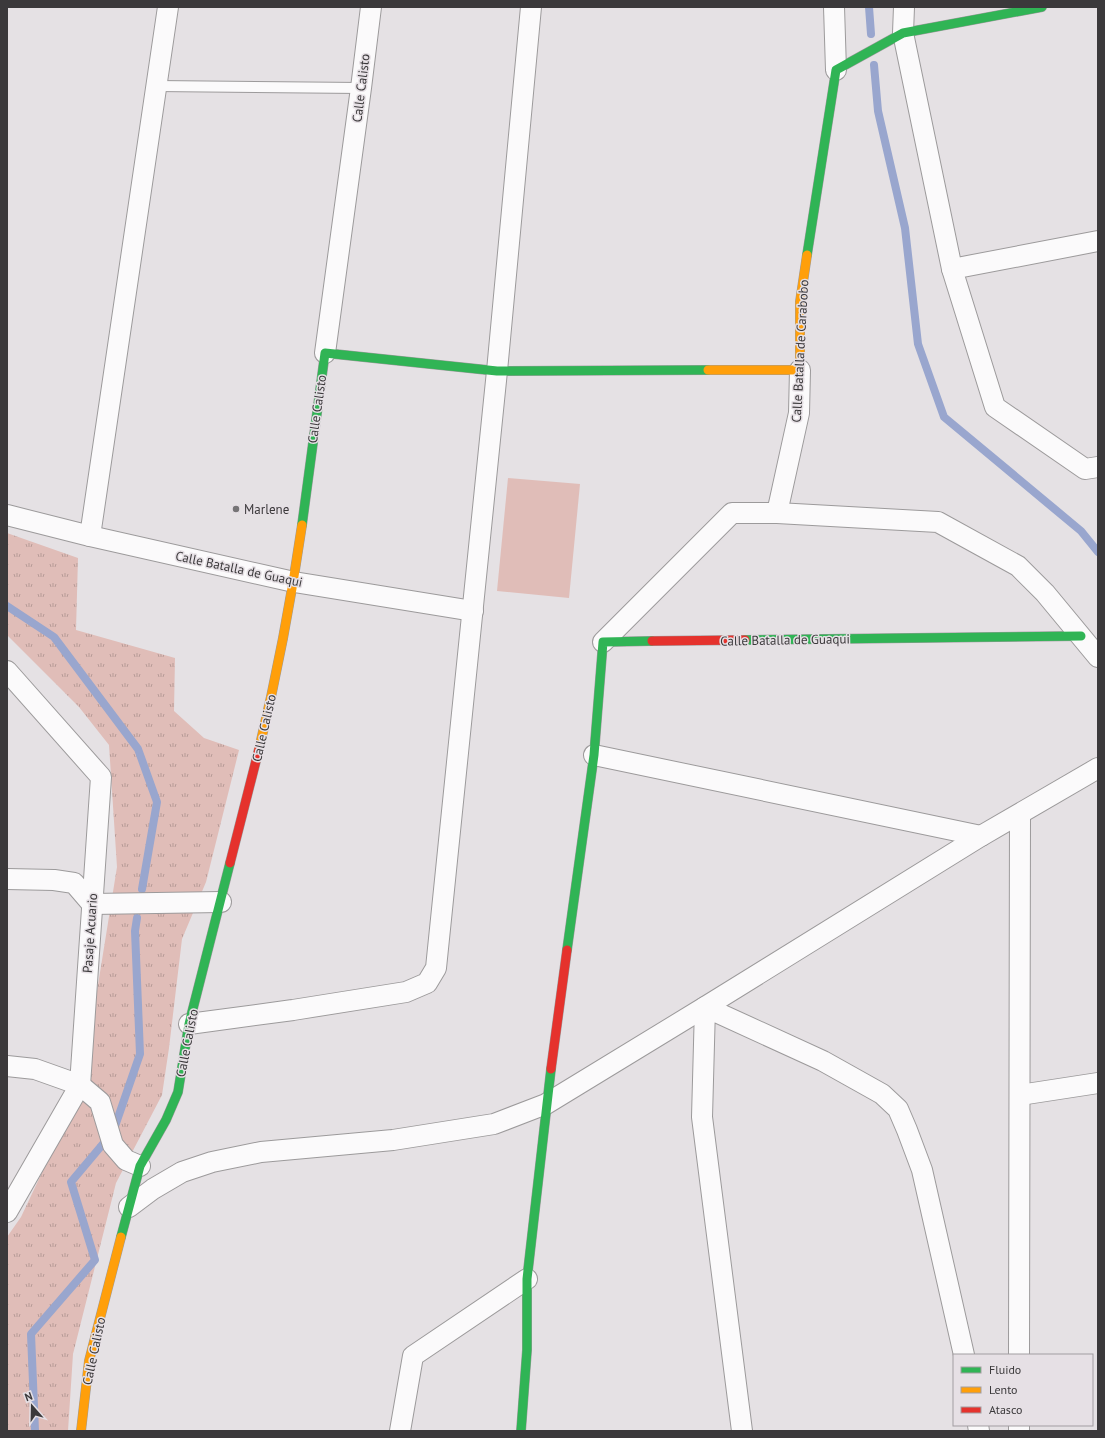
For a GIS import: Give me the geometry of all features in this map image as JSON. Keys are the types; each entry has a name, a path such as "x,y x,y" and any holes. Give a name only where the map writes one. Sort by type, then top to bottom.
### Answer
{"street":[{"path":"90,536 168,7"},
{"name":"Calle Calisto","path":"81,1431 89,1362 140,1166 166,1120 178,1092 189,1024 221,902 275,681 294,582 362,88 371,7"},
{"path":"189,1024 406,992 427,984 436,968 497,371 531,7"},
{"name":"Calle Batalla de Carabobo","path":"777,514 799,413 800,302 836,70 834,7"},
{"path":"904,7 903,33 952,269 995,407 1085,469 1098,467"},
{"path":"836,70 903,33 1042,7"},
{"path":"952,269 1098,241"},
{"path":"325,353 497,371 800,370"},
{"path":"521,1431 527,1350 527,1279 546,1104 594,755 603,642 732,513 777,514 938,522 1018,566 1045,593 1098,657"},
{"name":"Calle Batalla de Guaqui","path":"7,515 90,536 294,582 473,611"},
{"name":"Calle Batalla de Guaqui","path":"603,642 1081,636"},
{"name":"Pasaje Acuario","path":"7,671 14,686 101,777 80,1085 7,1212"},
{"path":"594,755 981,836"},
{"path":"129,1208 153,1189 182,1172 212,1162 261,1152 393,1140 494,1124 546,1104 981,836 1098,768"},
{"path":"1019,1354 1020,814"},
{"path":"7,879 54,880 74,883 92,904 221,902"},
{"path":"705,1007 823,1061 882,1094 898,1109 922,1170 964,1354"},
{"path":"705,1007 702,1117 742,1431"},
{"path":"7,1066 34,1069 80,1085 100,1102 113,1145 126,1160 140,1166"},
{"path":"1020,1095 1098,1083"},
{"path":"400,1431 414,1356 527,1279"}],"lane":[{"path":"156,86 362,88"}],"green space":[{"path":"508,478 580,484 569,598 497,591"},
{"path":"7,533 78,558 76,630 175,658 174,711 204,738 239,750 206,882 182,939 162,1095 116,1183 73,1354 68,1431 7,1431 7,1237 21,1217 73,1107 92,1022 117,867 109,745 79,707 7,635"}],"waterway":[{"path":"869,7 871,34"},
{"path":"874,65 878,111 905,228 918,344 944,417 1081,531 1098,552"},
{"path":"7,606 54,637 138,749 157,802 142,889"},
{"path":"35,1431 31,1334 95,1260 71,1182 113,1132 140,1054 135,931 137,918"}],"traffic: fast":[{"path":"807,255 836,70 903,33 1042,7"},
{"path":"302,525 325,353 497,371 708,370"},
{"path":"745,640 1081,636"},
{"path":"567,950 594,755 603,642 652,641"},
{"path":"121,1237 140,1166 166,1120 178,1092 189,1024 230,863"},
{"path":"521,1431 527,1350 527,1279 551,1069"}],"traffic: slow":[{"path":"708,370 800,370 800,302 807,255"},
{"path":"259,749 283,638 302,525"},
{"path":"81,1431 89,1361 121,1237"}],"traffic: jam":[{"path":"652,641 745,640"},
{"path":"230,863 259,749"},
{"path":"551,1069 567,950"}],"place":[{"name":"Marlene","path":"236,509"}]}
